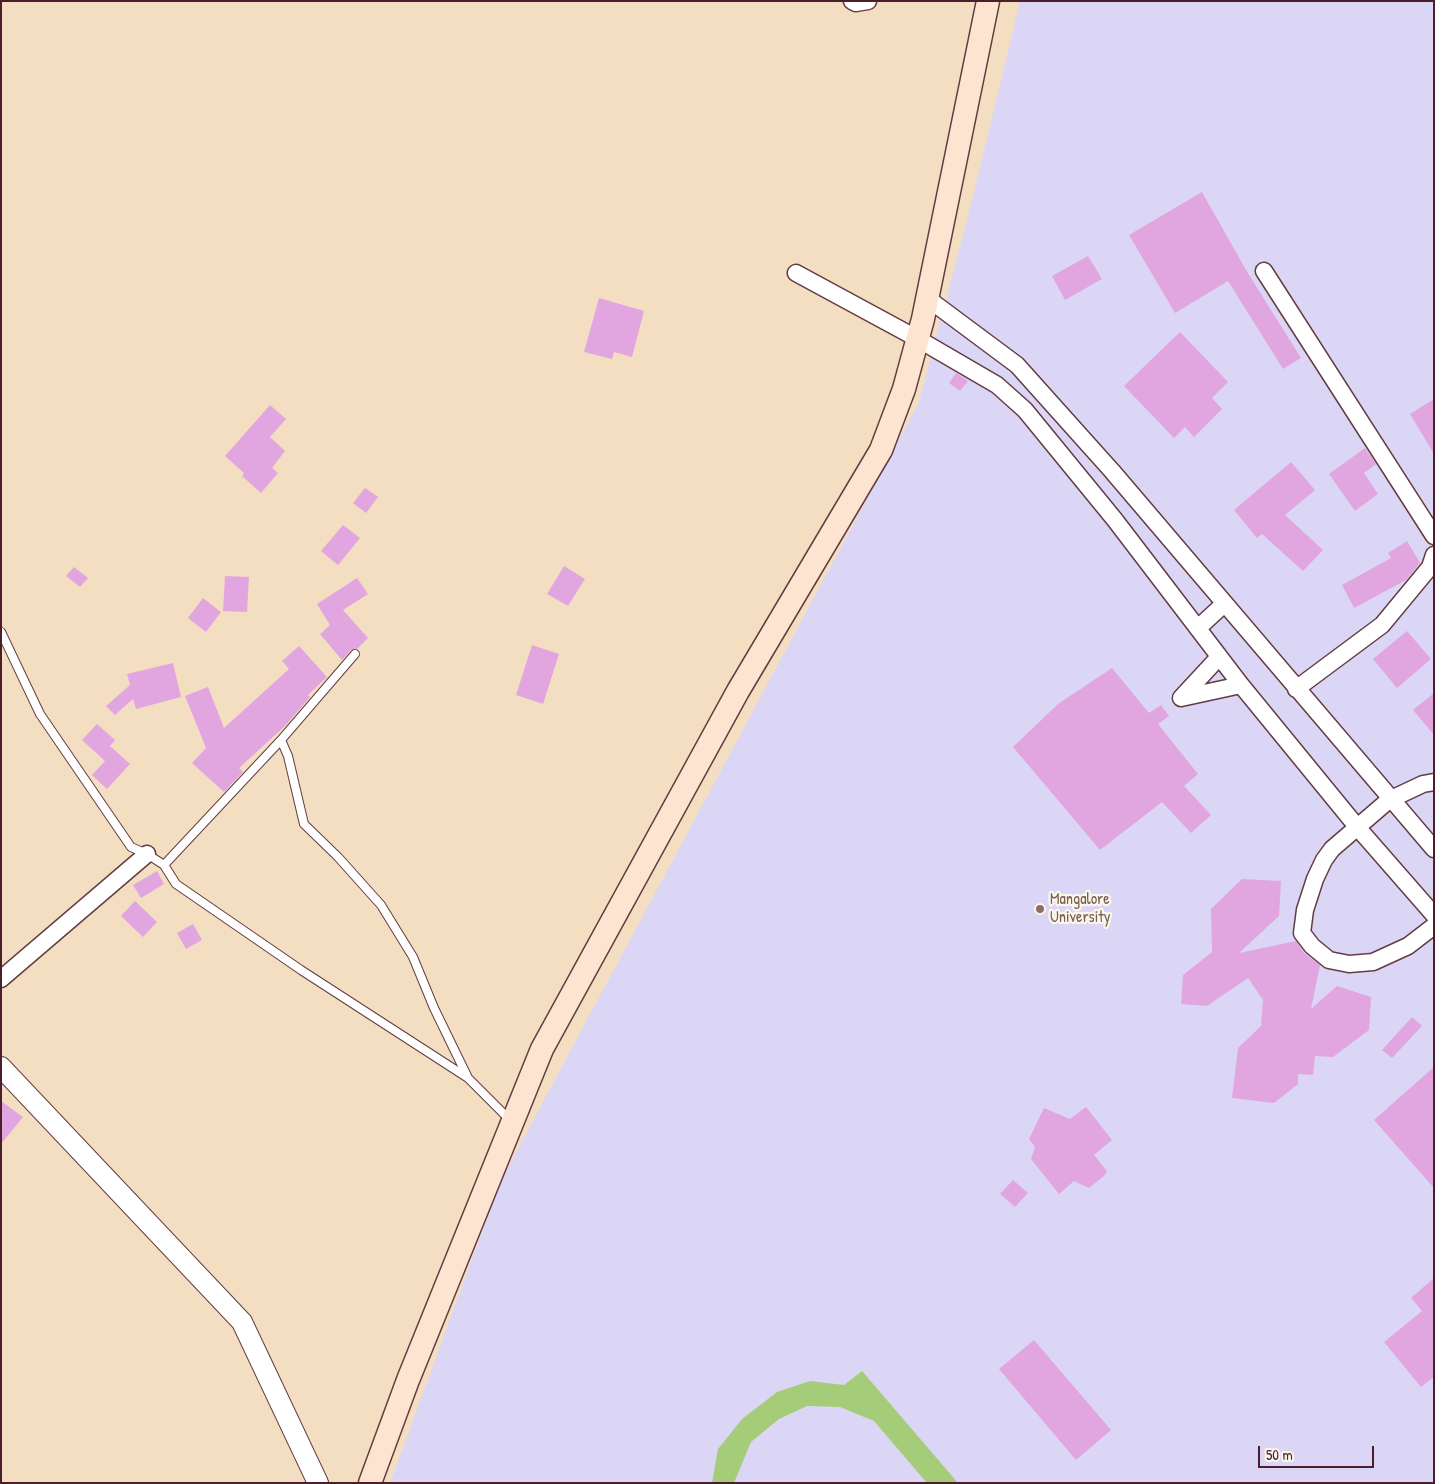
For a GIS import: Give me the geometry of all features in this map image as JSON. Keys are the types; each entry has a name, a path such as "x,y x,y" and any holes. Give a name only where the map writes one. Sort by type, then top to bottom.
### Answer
{"main road":[{"path":"370,1483 408,1380 542,1049 728,708 881,450 904,389 918,339 988,1"}],"street":[{"path":"852,1 856,3 868,1"},
{"path":"1264,271 1434,536"},
{"path":"796,273 918,339 997,385 1025,410 1115,520 1241,686 1358,828 1434,915"},
{"path":"927,298 1018,365 1112,471 1389,800 1434,849"},
{"path":"1296,689 1382,625 1430,567 1434,554"},
{"path":"1198,628 1224,604"},
{"path":"1219,657 1181,698 1241,686"},
{"path":"1434,782 1423,784 1389,800 1332,849 1324,860 1315,879 1302,932 1312,946 1329,960 1349,964 1373,962 1408,946 1434,926"},
{"path":"1,979 147,854"},
{"path":"1,1067 242,1322 318,1483"}],"lane":[{"path":"1,632 40,714 131,847 147,854 164,865 176,884 301,970 468,1078 512,1122"},
{"path":"164,865 281,740 355,654"},
{"path":"281,740 288,756 304,824 338,857 381,905 413,957 434,1008 468,1078"}],"shaded area":[{"name":"Mangalore University","path":"1020,1 1434,1 1434,1483 390,1483 501,1180 919,402 973,197"}],"green space":[{"path":"862,1371 958,1483 927,1483 874,1421 840,1407 807,1406 779,1419 751,1442 734,1483 712,1483 718,1449 742,1419 777,1392 810,1381 844,1385"}],"building":[{"path":"1202,192 1246,270 1301,358 1283,369 1228,281 1175,313 1129,235"},
{"path":"1088,256 1102,279 1065,300 1052,276"},
{"path":"599,298 644,311 632,357 614,352 612,359 584,352"},
{"path":"1180,332 1228,382 1212,398 1222,409 1194,437 1185,427 1174,438 1124,386"},
{"path":"956,373 968,381 960,391 949,383"},
{"path":"1434,399 1434,454 1410,414"},
{"path":"270,405 286,419 270,437 285,451 272,468 278,473 261,493 242,476 244,473 225,456"},
{"path":"1365,448 1376,464 1364,473 1378,494 1355,511 1329,474"},
{"path":"1291,462 1315,490 1285,515 1323,550 1303,571 1262,534 1257,538 1234,510"},
{"path":"365,488 378,497 366,513 353,503"},
{"path":"343,525 360,538 338,565 321,551"},
{"path":"1407,541 1420,563 1406,580 1354,608 1342,585 1391,558 1388,553"},
{"path":"564,566 585,579 568,606 547,594"},
{"path":"74,567 88,578 80,587 66,576"},
{"path":"225,576 249,577 247,612 223,611"},
{"path":"357,578 368,594 343,610 368,638 357,649 351,650 342,660 320,634 330,625 317,604"},
{"path":"203,598 221,612 206,632 188,618"},
{"path":"1407,631 1431,659 1397,688 1373,659"},
{"path":"532,645 559,654 543,704 516,695"},
{"path":"299,646 327,677 308,695 310,697 285,726 239,768 243,772 224,792 192,763 206,748 185,696 208,687 224,728 289,669 282,661"},
{"path":"173,663 181,697 136,709 133,699 115,715 106,706 130,685 127,674"},
{"path":"1112,668 1149,713 1161,705 1169,716 1158,724 1198,774 1184,786 1211,815 1191,833 1162,802 1100,850 1013,747 1058,704"},
{"path":"1434,693 1434,735 1413,710"},
{"path":"97,724 115,740 110,746 130,764 107,789 92,775 105,761 82,740"},
{"path":"157,871 164,884 141,898 133,885"},
{"path":"1242,879 1281,881 1279,916 1239,953 1296,941 1305,954 1320,965 1311,1009 1337,986 1371,997 1369,1030 1333,1057 1315,1056 1313,1075 1298,1074 1298,1084 1274,1103 1232,1098 1238,1048 1261,1026 1263,1000 1248,978 1207,1006 1181,1004 1183,975 1212,952 1211,909"},
{"path":"135,901 157,922 143,937 121,916"},
{"path":"193,924 202,940 186,949 177,933"},
{"path":"1412,1017 1422,1026 1392,1058 1382,1050"},
{"path":"1434,1067 1434,1188 1374,1120"},
{"path":"1,1101 23,1117 1,1144"},
{"path":"1086,1107 1112,1140 1094,1155 1107,1171 1104,1176 1089,1188 1074,1181 1059,1194 1031,1159 1035,1147 1029,1139 1044,1108 1070,1119"},
{"path":"1013,1180 1028,1193 1015,1207 1000,1194"},
{"path":"1434,1278 1434,1377 1421,1387 1384,1342 1422,1311 1411,1298"},
{"path":"1034,1340 1111,1430 1076,1460 999,1369"}],"place":[{"name":"Mangalore University","path":"1040,909"}]}
